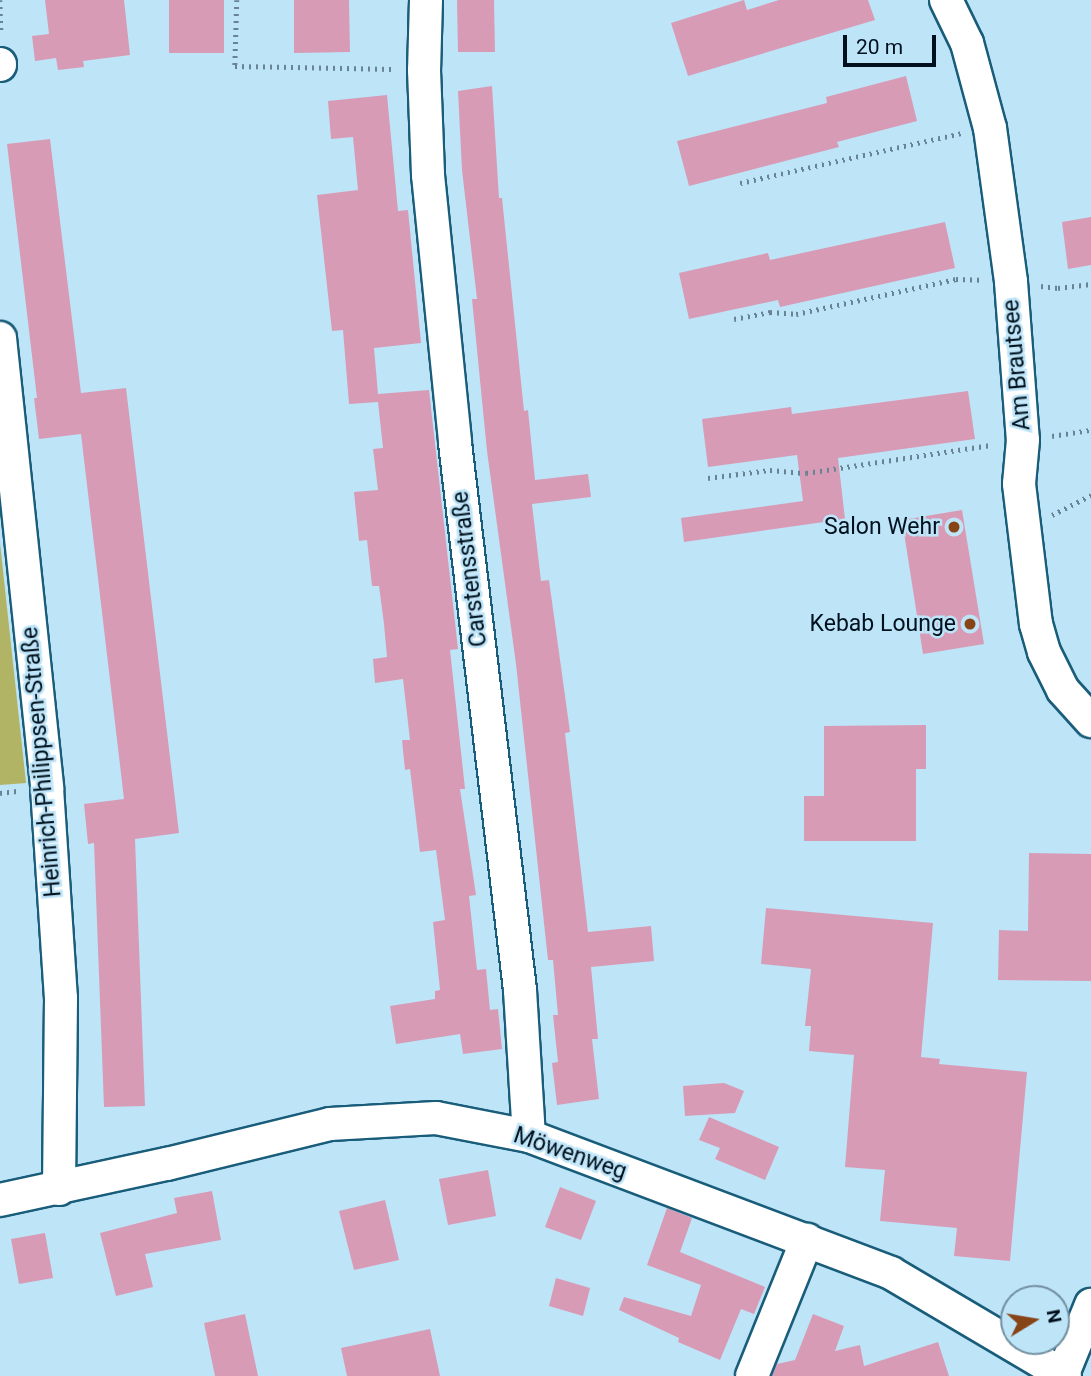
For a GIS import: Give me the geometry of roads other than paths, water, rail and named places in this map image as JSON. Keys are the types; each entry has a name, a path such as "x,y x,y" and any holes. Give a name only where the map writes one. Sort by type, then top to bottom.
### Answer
{"street":[{"name":"Carstensstraße","path":"426,0 424,70 428,175 455,443 520,990 529,1136"},
{"name":"Am Brautsee","path":"946,0 967,43 990,128 1010,282 1023,440 1019,484 1036,624 1044,652 1063,690 1091,721"},
{"name":"Heinrich-Philippsen-Straße","path":"0,338 47,788 61,998 59,1189"},
{"name":"Möwenweg","path":"0,1200 59,1189 330,1124 436,1118 529,1136 891,1273 1063,1376"},
{"path":"752,1376 807,1240"},
{"path":"1063,1376 1091,1305"}],"place":[{"name":"Salon Wehr","path":"954,527"},
{"name":"Kebab Lounge","path":"970,624"}]}
